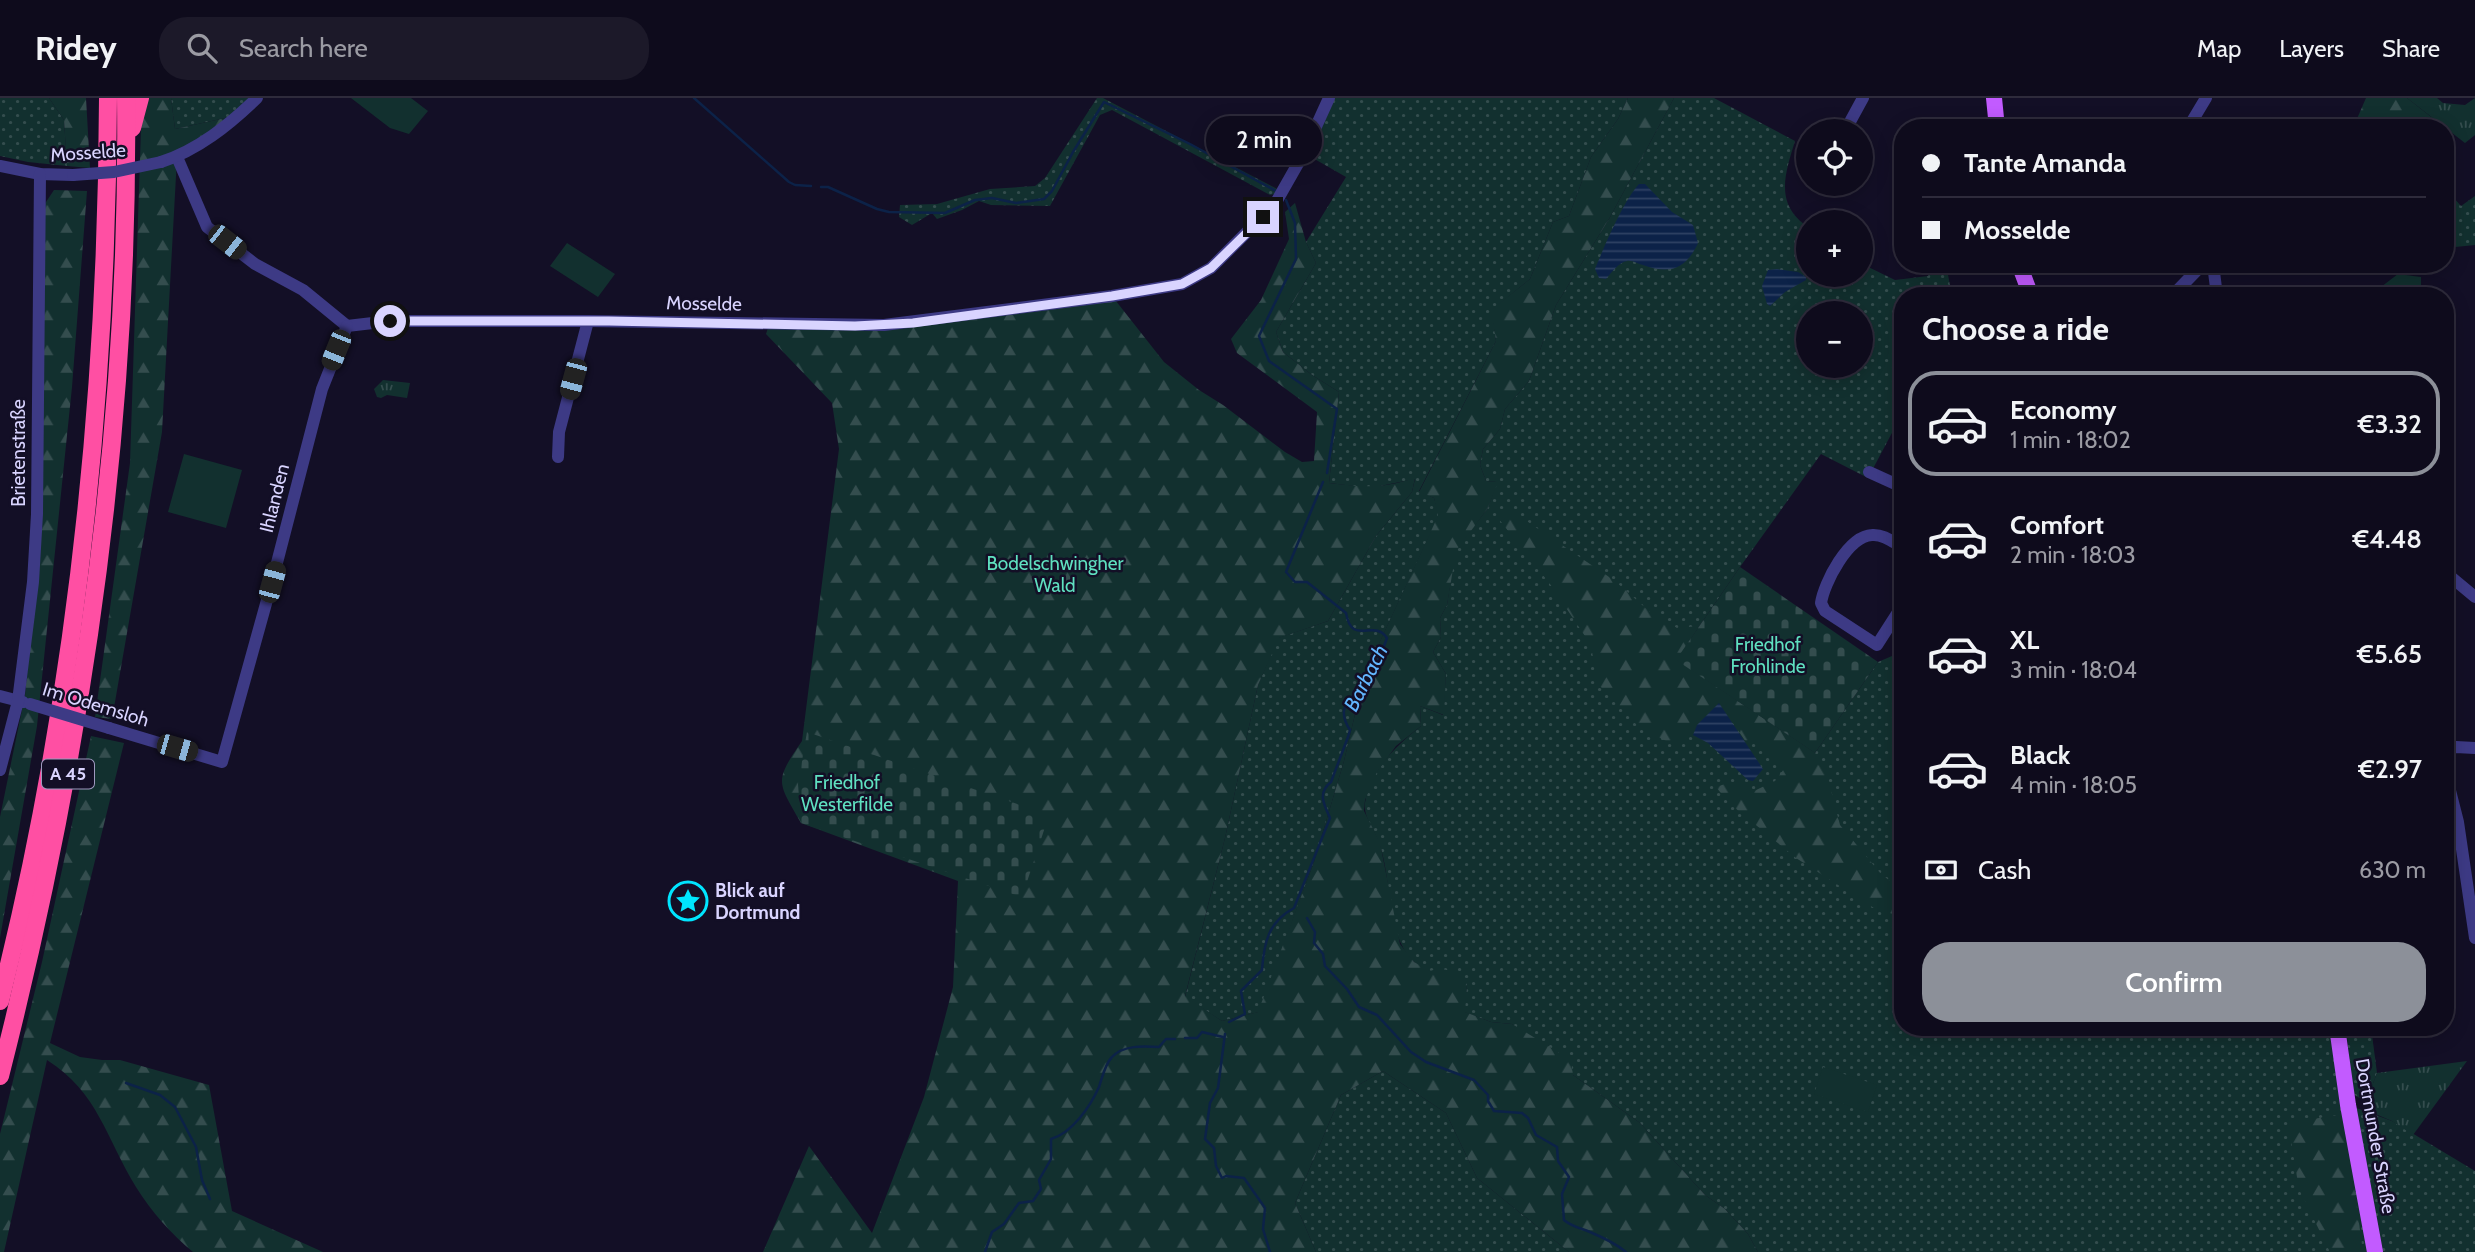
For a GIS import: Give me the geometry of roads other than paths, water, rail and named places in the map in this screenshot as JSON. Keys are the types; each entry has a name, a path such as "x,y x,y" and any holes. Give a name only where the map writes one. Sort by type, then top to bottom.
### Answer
{"highway":[{"name":"A 45","path":"0,1001 55,740 85,534 93,462 102,322 107,216 108,98"},
{"name":"A 45","path":"0,1076 52,855 96,597 115,410 123,276 126,98"},
{"path":"126,148 140,98"}],"main road":[{"path":"1994,98 1996,119"},
{"name":"Dortmunder Straße","path":"2338,1036 2375,1252"}],"street":[{"name":"Mosselde","path":"0,166 40,174 74,175 114,172 161,162 191,150 239,115 257,98"},
{"name":"Mosselde","path":"347,326 390,321 884,325 1112,296 1182,284 1211,268 1275,204 1304,153 1329,98"},
{"path":"1852,119 1863,98"},
{"path":"2193,119 2206,98"},
{"path":"177,157 202,219 214,233 255,264 303,290 347,326"},
{"name":"Brietenstraße","path":"0,770 24,702 33,582 37,514 40,174"},
{"path":"2181,287 2194,273"},
{"path":"558,457 559,432 587,321"},
{"name":"Ihlanden","path":"222,762 270,593 322,389 347,326"},
{"path":"1870,471 1894,483"},
{"path":"1894,542 1881,535 1868,535 1858,541 1847,551 1824,588 1821,603 1825,611 1877,645 1894,618"},
{"path":"2454,580 2475,597"},
{"name":"Im Odemsloh","path":"0,695 222,762"},
{"path":"2454,748 2475,748"},
{"path":"2454,806 2475,938"}],"water":[{"path":"1639,184 1645,184 1672,212 1693,225 1698,243 1688,259 1676,268 1653,268 1627,261 1606,279 1599,278 1595,269 1621,212"},
{"path":"1768,270 1796,272 1796,286 1770,306 1762,286"},
{"path":"1719,703 1763,769 1753,781 1748,780 1708,743 1693,735 1697,725"}],"waterway":[{"path":"694,98 789,182 811,186"},
{"path":"821,187 828,187 889,212 945,213 975,200 992,198 1016,203 1044,199 1052,191 1104,102 1190,144 1276,191"},
{"name":"Barbach","path":"1286,200 1295,223 1296,259 1259,336 1269,361 1337,409 1327,473"},
{"name":"Barbach","path":"1229,1022 1245,1014 1241,991 1262,970 1266,942 1273,927 1294,908 1330,818 1323,795 1331,782 1350,730 1345,721 1345,707 1369,679 1387,638 1376,630 1358,631 1353,628 1346,613 1307,582 1295,582 1286,572 1323,482"},
{"path":"1307,918 1315,932 1314,943 1323,954 1325,966 1347,989 1359,1007 1377,1015 1411,1052 1426,1062 1474,1080 1488,1095 1488,1101 1494,1111 1522,1113 1528,1118 1536,1135 1557,1147 1558,1161 1569,1177 1562,1194 1564,1220 1604,1238 1626,1252"},
{"path":"1185,1038 1197,1038 1202,1032 1223,1037"},
{"name":"Barbach","path":"1225,1034 1218,1088 1210,1103 1205,1139 1214,1148 1216,1166 1222,1178 1244,1178 1265,1208 1263,1229 1270,1252"},
{"path":"985,1252 992,1232 1004,1224 1019,1203 1033,1201 1041,1189 1039,1180 1051,1159 1051,1139 1066,1131 1085,1111 1112,1057 1127,1048 1159,1047 1166,1039 1175,1039"},
{"path":"126,1083 160,1095 175,1107 196,1147 202,1180 210,1199"}],"place":[{"name":"Blick auf Dortmund","path":"688,901"}],"park label":[{"name":"Bodelschwingher Wald","path":"1055,574"},
{"name":"Friedhof Frohlinde","path":"1768,655"},
{"name":"Friedhof Westerfilde","path":"847,793"}]}
